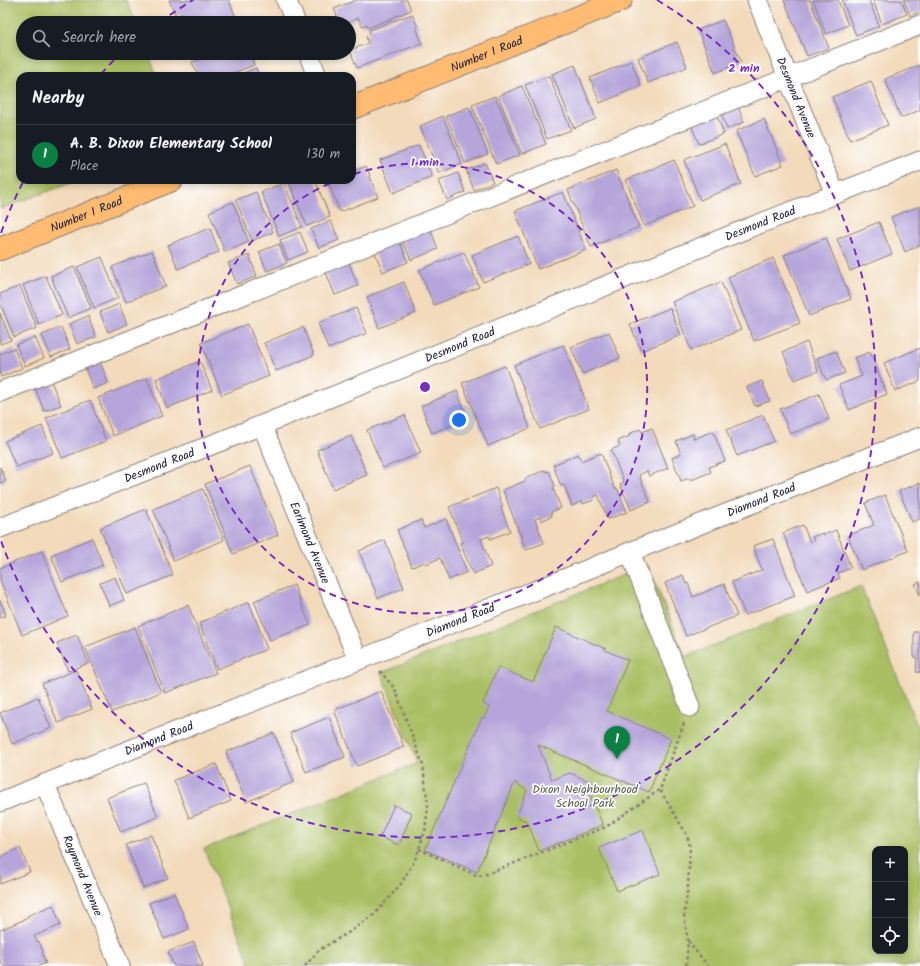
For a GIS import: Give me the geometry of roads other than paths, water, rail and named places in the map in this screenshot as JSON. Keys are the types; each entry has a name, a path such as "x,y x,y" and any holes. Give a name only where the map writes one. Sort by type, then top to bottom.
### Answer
{"main road":[{"name":"Number 1 Road","path":"356,106 622,0"},
{"name":"Number 1 Road","path":"0,249 162,184"}],"street":[{"path":"286,0 293,16"},
{"name":"Desmond Avenue","path":"757,0 835,194"},
{"path":"0,392 920,25"},
{"path":"311,60 316,72"},
{"name":"Desmond Road","path":"0,528 262,425 746,229 920,161"},
{"name":"Earlmond Avenue","path":"262,425 358,660"},
{"name":"Diamond Road","path":"0,802 920,438"},
{"path":"630,552 690,707"},
{"name":"Raymond Avenue","path":"46,784 120,966"}],"place":[{"name":"A. B. Dixon Elementary School","path":"617,759"}],"park label":[{"name":"Dixon Neighbourhood School Park","path":"585,796"}]}
